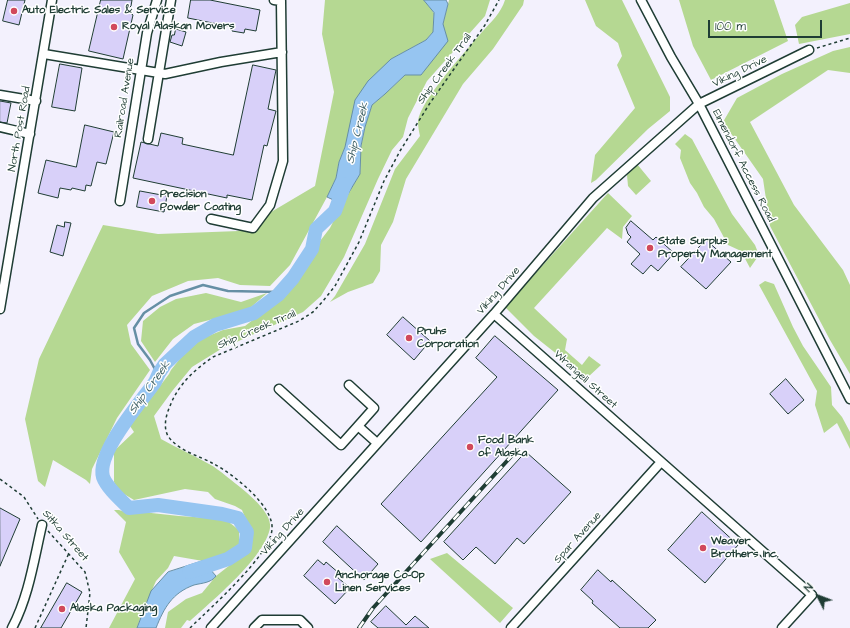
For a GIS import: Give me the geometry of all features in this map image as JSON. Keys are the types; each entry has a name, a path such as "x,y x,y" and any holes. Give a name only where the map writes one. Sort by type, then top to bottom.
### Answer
{"street":[{"name":"North Post Road","path":"0,309 52,0"},
{"name":"Railroad Avenue","path":"120,201 147,33 157,0"},
{"path":"148,139 158,73 172,0"},
{"path":"211,219 254,228 270,205 284,161 281,1 274,0"},
{"name":"Elmendorf Access Road","path":"641,0 671,57 699,104 850,399"},
{"name":"Viking Drive","path":"210,628 494,314 593,198 699,104 809,50"},
{"path":"44,54 165,74 221,62 282,52"},
{"path":"0,95 36,101"},
{"path":"0,127 30,134"},
{"name":"Wrangell Street","path":"494,314 812,595 782,628"},
{"path":"280,389 341,445 374,408 349,385"},
{"path":"358,426 377,443"},
{"name":"Spar Avenue","path":"511,628 661,462"},
{"path":"12,628 21,612 31,576 42,524"},
{"path":"254,628 262,620 300,620 308,628"}],"path":[{"name":"Ship Creek Trail","path":"190,628 258,559 270,537 272,522 268,512 254,494 218,466 181,447 169,437 166,431 166,426 168,410 172,401 185,381 213,357 299,321 313,312 323,301 335,286 360,242 384,181 398,155 426,108 485,25 499,0"},
{"path":"809,50 850,38"},
{"name":"Sitka Street","path":"0,479 24,497 42,524 69,552 85,572 90,593 86,628"},
{"path":"35,628 69,552"}],"green space":[{"path":"325,0 424,0 434,13 433,32 426,40 391,59 345,147 339,162 336,178 327,197 290,265 270,286 240,285 218,278 188,281 152,296 127,325 131,344 150,370 117,418 92,469 90,484 53,460 45,487 38,481 25,419 39,359 103,225 158,234 239,231 315,186 334,92 322,34"},
{"path":"449,0 490,0 485,16 427,81 408,118 403,137 392,150 378,179 344,257 321,296 303,312 221,349 192,367 154,416 161,439 220,471 261,506 269,521 270,528 266,540 258,552 248,565 224,590 190,621 187,620 181,628 165,628 168,612 186,599 202,593 216,576 244,554 250,543 251,532 242,510 215,499 208,492 185,489 134,500 119,491 114,482 114,451 134,432 130,426 182,356 201,339 223,330 245,326 275,303 301,273 317,245 330,228 360,174 361,147 372,105 405,75 443,24"},
{"path":"505,0 524,0 523,5 493,49 463,84 406,179 393,222 381,245 380,271 373,283 348,292 330,302 365,244 395,169 420,136 418,121 427,100 466,50 495,17"},
{"path":"585,0 622,0 670,97 670,111 648,129 596,180 591,183 595,155 635,108 617,65 622,56 618,43 596,26"},
{"path":"679,0 774,0 788,41 711,80 693,46"},
{"path":"850,3 850,34 799,44 795,25 802,17"},
{"path":"850,47 850,73 828,70 750,122 794,205 843,270 850,285 850,374 830,340 770,226 763,179 723,122 737,98 782,74 833,51"},
{"path":"685,134 692,139 732,214 755,245 759,255 750,268 741,251 728,245 714,219 704,207 690,183 680,158 681,150 675,144"},
{"path":"637,164 651,181 636,195 628,186 627,175"},
{"path":"608,193 632,216 623,227 622,239 607,228 534,308 567,339 565,350 582,365 589,356 601,365 587,378 534,336 505,307"},
{"path":"765,281 774,284 803,346 831,387 832,405 842,417 850,432 850,449 837,423 824,433 815,405 817,391 759,285"},
{"path":"206,293 241,302 267,293 248,310 194,324 173,339 155,362 141,341 143,321 160,307 176,299"},
{"path":"114,510 132,514 142,512 225,519 239,530 239,544 234,552 203,561 174,556 168,568 156,581 137,628 109,628 135,579 119,552 126,522"},
{"path":"447,553 513,608 500,623 430,559"}],"water":[{"path":"424,0 446,0 448,4 443,24 448,41 421,75 405,75 372,105 361,146 360,174 342,204 327,197 336,178 339,162 345,147 355,100 368,81 391,59 426,40 433,32 434,13"},
{"path":"203,561 216,576 209,581 186,588 174,597 162,614 156,628 137,628 151,591 168,572"}],"building":[{"name":"Auto Electric Sales & Service","path":"8,0 25,0 19,25 3,21"},
{"path":"101,0 132,0 131,6 127,10 133,15 123,59 89,51"},
{"path":"191,0 210,0 260,10 256,31 245,29 244,33 232,31 232,27 188,18"},
{"path":"176,29 186,32 182,46 170,42"},
{"path":"60,64 82,68 75,111 52,107"},
{"path":"253,65 276,70 268,109 276,111 267,146 264,145 252,200 227,195 227,198 133,178 141,142 158,146 161,133 183,138 182,144 233,155"},
{"path":"0,101 11,103 7,123 0,122"},
{"path":"85,125 114,132 106,164 97,162 91,186 86,185 85,191 72,188 71,190 60,188 58,198 38,193 46,160 76,167"},
{"name":"Precision Powder Coating","path":"140,191 167,196 164,212 137,207"},
{"name":"State Surplus Property Management","path":"631,221 653,240 656,237 674,253 658,271 651,265 643,274 631,264 640,254 627,242 631,237 626,228"},
{"path":"65,222 71,223 63,256 50,252 57,225 64,227"},
{"name":"State Surplus Property Management","path":"706,240 731,262 706,289 681,267"},
{"name":"Pruhs Corporation","path":"403,317 430,341 414,360 387,335"},
{"name":"Food Bank of Alaska","path":"495,336 558,390 421,542 381,504 497,377 476,358"},
{"path":"786,379 804,400 788,414 770,394"},
{"name":"Food Bank of Alaska","path":"526,452 571,492 524,544 517,538 495,564 476,547 463,560 444,542"},
{"path":"0,508 20,519 0,566"},
{"name":"Weaver Brothers Inc.","path":"702,512 738,545 705,583 668,550"},
{"path":"337,526 378,564 364,580 323,542"},
{"name":"Anchorage Co-Op Linen Services","path":"318,560 324,565 326,562 340,574 337,577 350,588 335,604 304,576"},
{"path":"598,570 611,582 612,580 656,620 648,628 620,628 592,603 593,601 581,590"},
{"name":"Alaska Packaging","path":"67,583 82,592 61,628 41,628"},
{"path":"386,606 406,625 415,616 429,628 378,628 371,622"}],"waterway":[{"name":"Ship Creek","path":"189,572 228,559 245,548 247,532 238,518 222,514 158,505 129,508 111,490 103,477 103,467 106,455 121,428 155,382 165,364 194,337 215,325 254,313 278,295 293,278 312,249 316,229 335,211 345,184"},
{"path":"158,375 150,360 138,344 134,328 144,313 170,296 203,285 228,291 280,292"}],"railway":[{"path":"359,628 373,608 517,450"}],"place":[{"name":"Auto Electric Sales & Service","path":"14,11"},
{"name":"Royal Alaskan Movers","path":"114,27"},
{"name":"Precision Powder Coating","path":"152,201"},
{"name":"State Surplus Property Management","path":"650,248"},
{"name":"Pruhs Corporation","path":"409,338"},
{"name":"Food Bank of Alaska","path":"470,447"},
{"name":"Weaver Brothers Inc.","path":"703,548"},
{"name":"Anchorage Co-Op Linen Services","path":"327,582"},
{"name":"Alaska Packaging","path":"62,609"}]}
